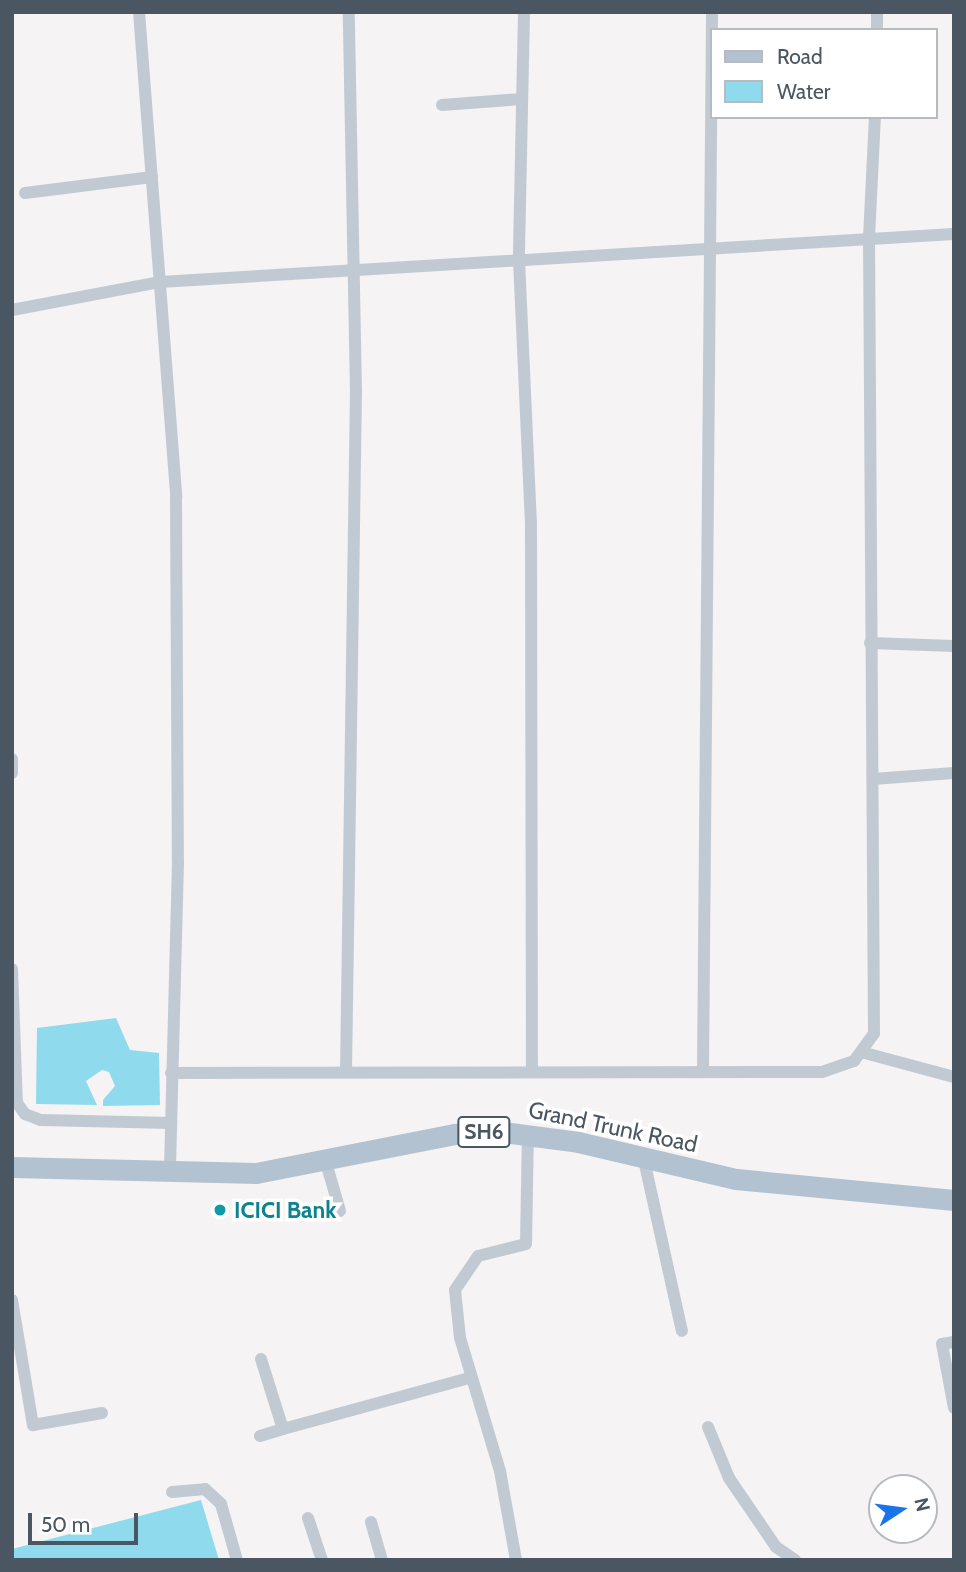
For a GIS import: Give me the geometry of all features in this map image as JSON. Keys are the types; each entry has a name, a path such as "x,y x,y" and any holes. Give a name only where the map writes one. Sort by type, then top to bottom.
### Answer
{"main road":[{"name":"Grand Trunk Road","path":"12,1167 256,1173 455,1134 528,1134 736,1179 954,1200"}],"street":[{"path":"139,12 176,498 178,862 170,1172"},
{"path":"346,1072 354,272 349,12"},
{"path":"524,12 519,260 531,523 533,1069"},
{"path":"442,105 522,99"},
{"path":"702,1071 711,119"},
{"path":"171,1073 533,1069 822,1072 854,1061 861,1052 874,1033 869,238 875,119"},
{"path":"25,193 152,177"},
{"path":"12,310 160,282 519,260 710,252 869,238 954,234"},
{"path":"870,643 954,646"},
{"path":"12,758 12,773"},
{"path":"873,779 954,773"},
{"path":"12,969 17,1103 25,1114 41,1120 171,1123"},
{"path":"861,1052 954,1077"},
{"path":"516,1560 500,1471 460,1338 455,1290 478,1256 526,1244 528,1134"},
{"path":"325,1159 340,1210"},
{"path":"644,1160 682,1331"},
{"path":"12,1300 33,1425 102,1413"},
{"path":"954,1342 942,1344 954,1408"},
{"path":"261,1359 283,1429"},
{"path":"260,1436 470,1378"},
{"path":"708,1427 729,1478 776,1547 794,1560"},
{"path":"172,1492 205,1489 221,1504 237,1560"},
{"path":"308,1518 322,1560"},
{"path":"371,1522 382,1560"}],"water":[{"path":"116,1018 130,1050 159,1053 160,1105 103,1106 103,1100 115,1086 109,1072 102,1070 86,1081 97,1105 36,1104 37,1028"},
{"path":"201,1500 219,1560 12,1560 12,1549"}],"place":[{"name":"ICICI Bank","path":"220,1210"}]}
